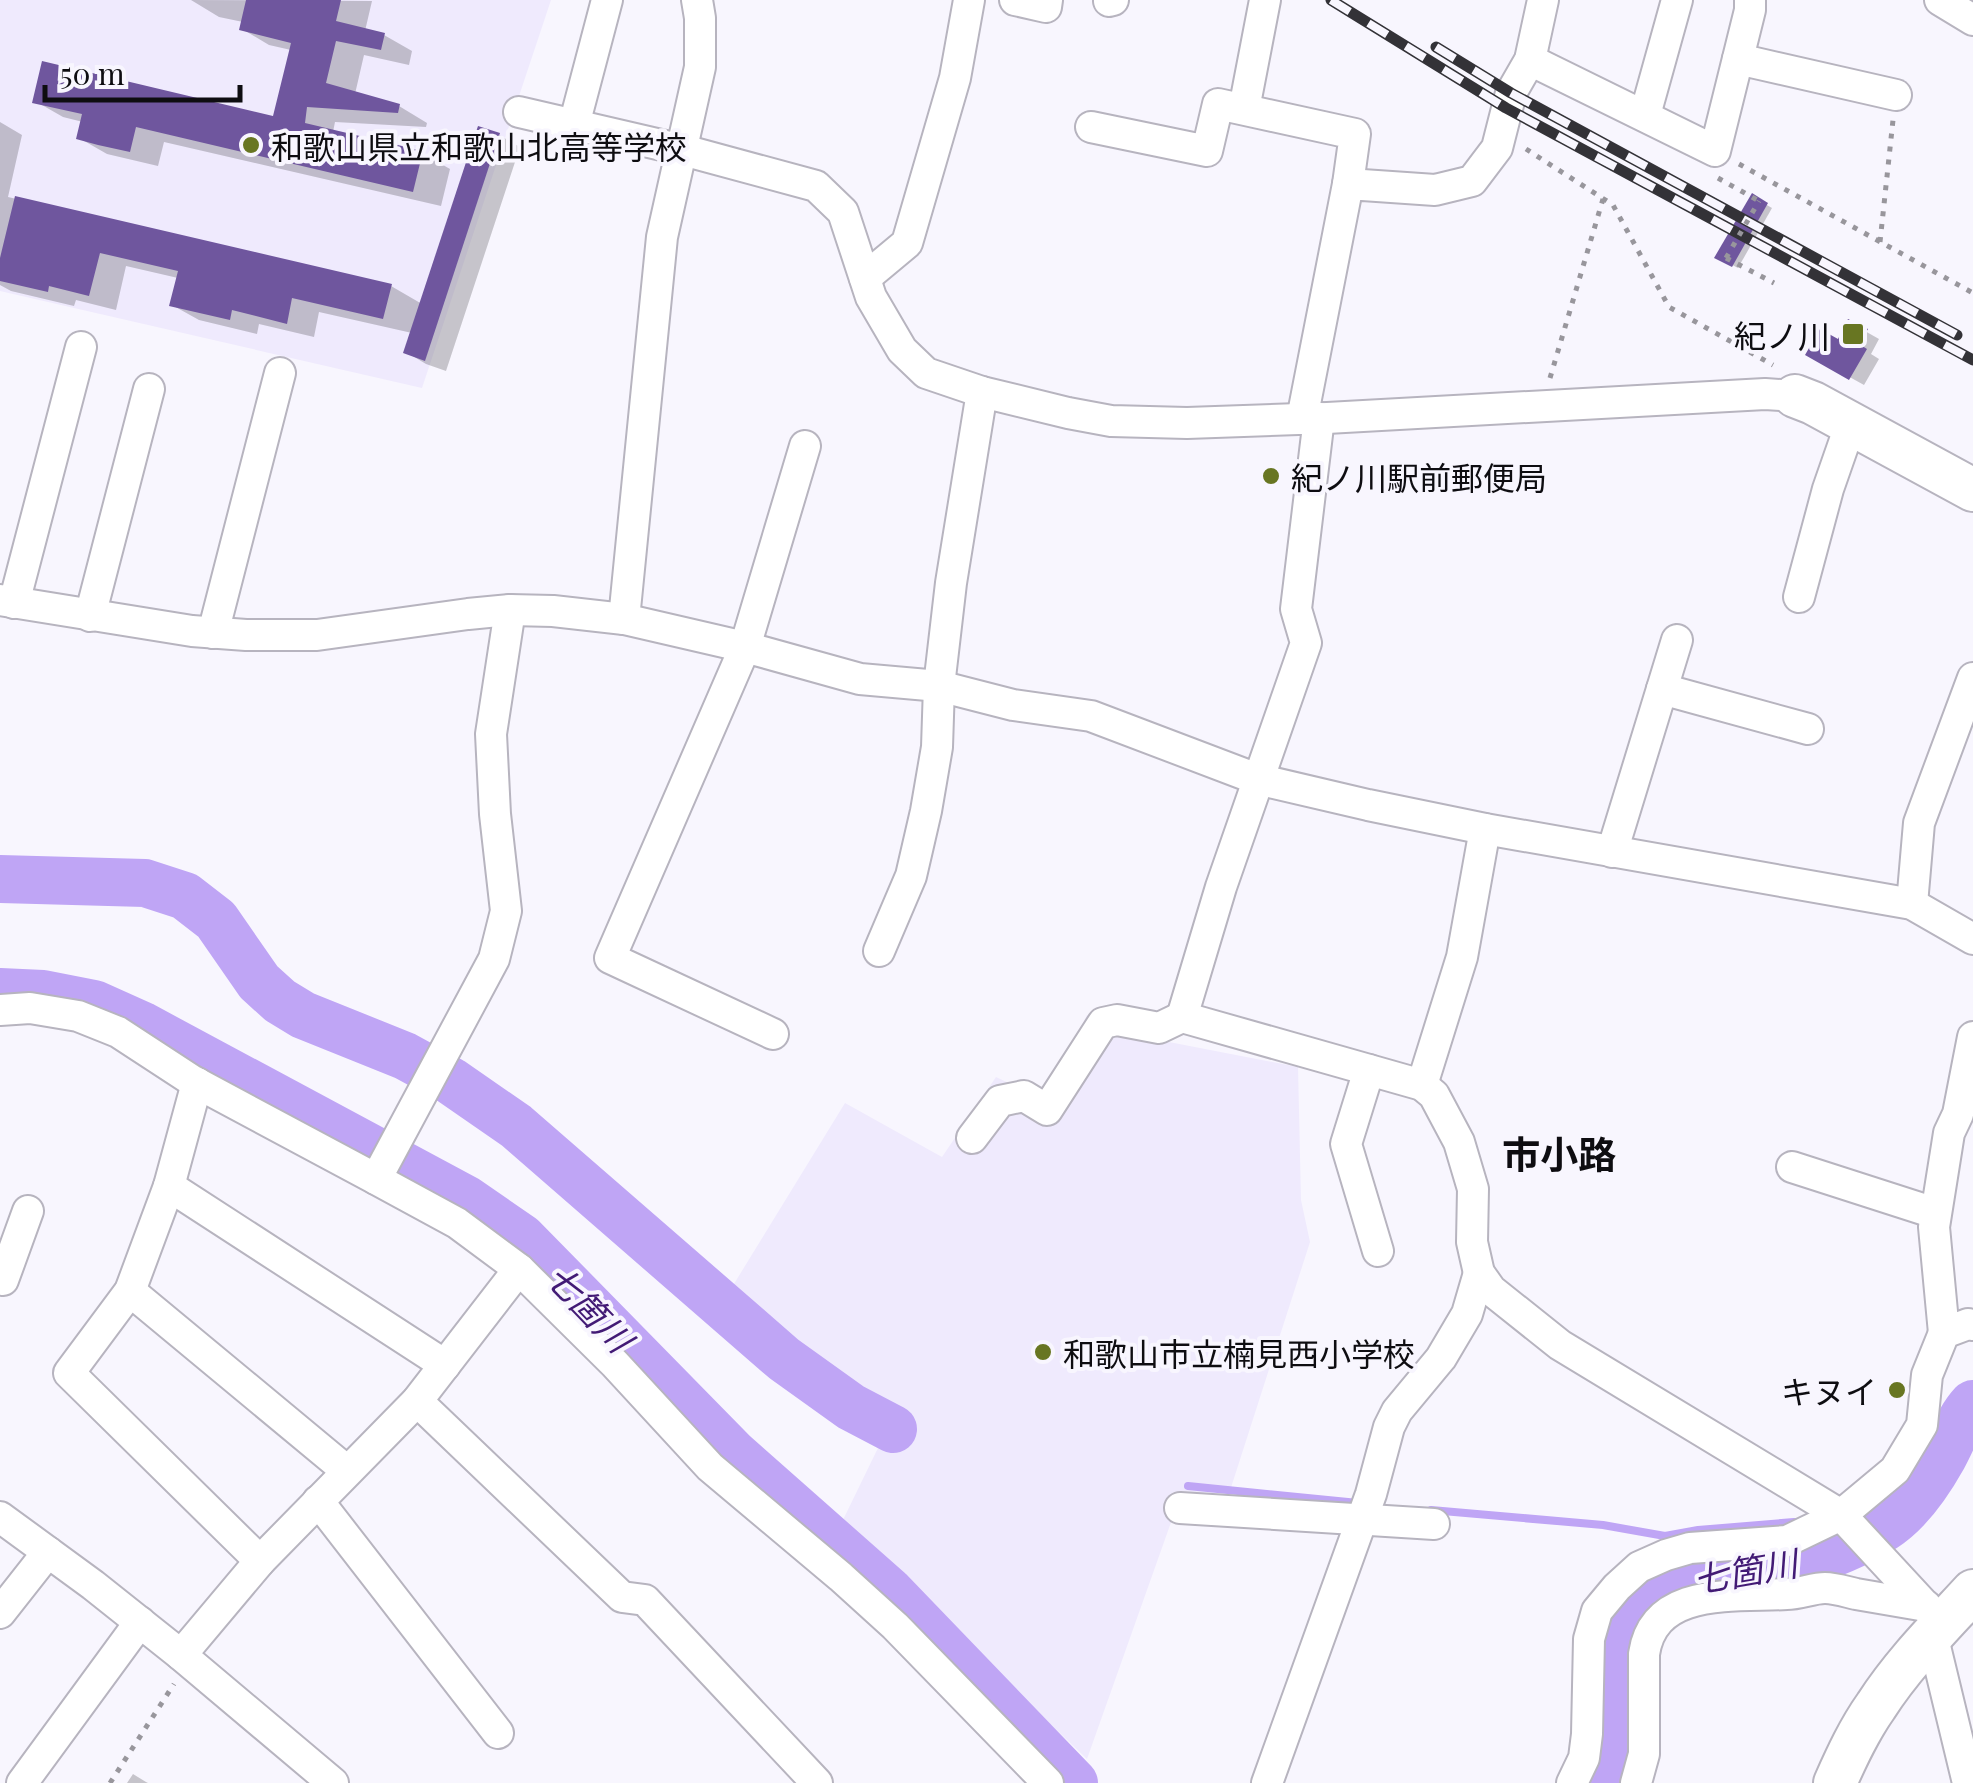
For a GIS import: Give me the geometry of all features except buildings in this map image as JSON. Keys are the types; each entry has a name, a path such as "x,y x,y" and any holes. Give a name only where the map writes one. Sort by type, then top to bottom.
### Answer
{"main road":[{"path":"1795,396 1973,490"},
{"path":"1835,1783 1876,1704 1949,1617"}],"street":[{"path":"574,125 607,0"},
{"path":"624,619 662,238 700,67 697,0"},
{"path":"865,278 906,244 955,78 969,0"},
{"path":"1015,0 1046,7 1047,0"},
{"path":"1244,110 1265,0"},
{"path":"1348,184 1435,190 1472,181 1497,148 1511,93 1530,60 1543,0"},
{"path":"1645,115 1677,0"},
{"path":"1530,60 1645,115 1713,162 1750,0"},
{"path":"1940,0 1973,20"},
{"path":"1738,59 1896,95"},
{"path":"1090,127 1207,151 1218,104 1355,134 1310,419 1296,609 1306,643 1220,886 1182,1017"},
{"path":"519,112 684,150 816,186 843,212 871,297 902,350 926,373 982,392 1111,421 1310,419 1766,394 1795,396"},
{"path":"81,347 7,601 213,633 317,635 510,610 624,619 860,679 939,686 1013,705 1092,716 1258,779 1484,830 1912,904 1973,939"},
{"path":"213,633 280,373"},
{"path":"90,616 149,389"},
{"path":"879,950 911,876 937,747 939,686 951,583 982,392"},
{"path":"1800,597 1828,489 1851,424"},
{"path":"773,1034 610,958 746,647 805,446"},
{"path":"383,1166 494,959 506,910 491,734 510,610"},
{"path":"1612,852 1678,640"},
{"path":"1912,904 1919,823 1973,678"},
{"path":"1662,689 1808,729"},
{"path":"1422,1085 1462,957 1484,830"},
{"path":"0,1010 30,1008 78,1016 118,1032 197,1082 383,1166 519,1268 615,1364 710,1468 896,1626 1048,1783"},
{"path":"972,1138 1000,1101 1024,1096 1047,1110 1103,1023 1117,1020 1159,1028 1182,1017 1422,1085 1434,1094 1464,1158 1473,1189 1472,1242 1479,1273 1491,1290 1560,1344 1845,1518 1886,1562 1949,1617 1968,1783"},
{"path":"1572,1783 1584,1758 1587,1734 1588,1639 1596,1611 1617,1587 1639,1567 1666,1555 1690,1548 1786,1541 1845,1518 1894,1470 1922,1425 1927,1375 1959,1329 1934,1227 1949,1133 1958,1114 1973,1037"},
{"path":"1369,1070 1346,1144 1378,1252"},
{"path":"197,1082 169,1186 130,1291 69,1373 260,1561"},
{"path":"1792,1167 1935,1213"},
{"path":"169,1186 445,1365"},
{"path":"11,1283 28,1211"},
{"path":"188,1661 260,1561 417,1401 519,1268"},
{"path":"1267,1783 1365,1510 1389,1427 1397,1411 1442,1358 1467,1314 1479,1273"},
{"path":"130,1291 348,1471"},
{"path":"417,1401 622,1597 646,1600 817,1783"},
{"path":"318,1502 498,1733"},
{"path":"1180,1508 1365,1510 1434,1524"},
{"path":"0,1517 140,1622 333,1783"},
{"path":"0,1613 48,1552"},
{"path":"1636,1783 1644,1754 1646,1640 1666,1612 1686,1602 1800,1594 1825,1588 1949,1617"},
{"path":"22,1783 140,1622"}],"path":[{"path":"1880,242 1896,95"},
{"path":"1501,131 1613,206 1669,307 1800,380 1795,396"},
{"path":"1713,162 1759,200 1726,258 1774,283"},
{"path":"1713,162 1880,242 1973,293"},
{"path":"1541,407 1603,199"},
{"path":"110,1783 188,1661"}],"shaded area":[{"name":"和歌山県立和歌山北高等学校","path":"0,0 551,0 422,388 0,291"},
{"name":"和歌山市立楠見西小学校","path":"1087,1015 1169,1042 1298,1067 1301,1200 1310,1242 1227,1500 1180,1497 1087,1759 841,1524 895,1413 729,1292 845,1103 942,1157 996,1077 1044,1100"}],"waterway":[{"path":"0,879 145,883 185,896 216,920 259,982 280,1001 303,1015 405,1056 451,1081 516,1126 784,1359 851,1407 893,1429"},
{"name":"七箇川","path":"0,992 43,994 94,1004 143,1026 467,1200 522,1238 734,1454 889,1591 1074,1783"},
{"name":"七箇川","path":"1605,1783 1617,1744 1624,1631 1632,1612 1647,1594 1686,1575 1812,1560 1875,1533 1903,1513 1918,1495 1973,1404"},
{"path":"1188,1486 1358,1503"},
{"path":"1431,1510 1603,1525 1665,1536 1794,1522"},
{"path":"1824,1537 1839,1552"}],"railway":[{"path":"1331,0 1506,108 1973,360"},
{"path":"1436,47 1511,93 1957,335"}],"place":[{"name":"和歌山県立和歌山北高等学校","path":"251,145"},
{"name":"紀ノ川","path":"1853,334"},
{"name":"紀ノ川駅前郵便局","path":"1271,476"},
{"name":"和歌山市立楠見西小学校","path":"1043,1352"},
{"name":"キヌイ","path":"1897,1390"}],"district":[{"name":"市小路","path":"1559,1153"}]}
